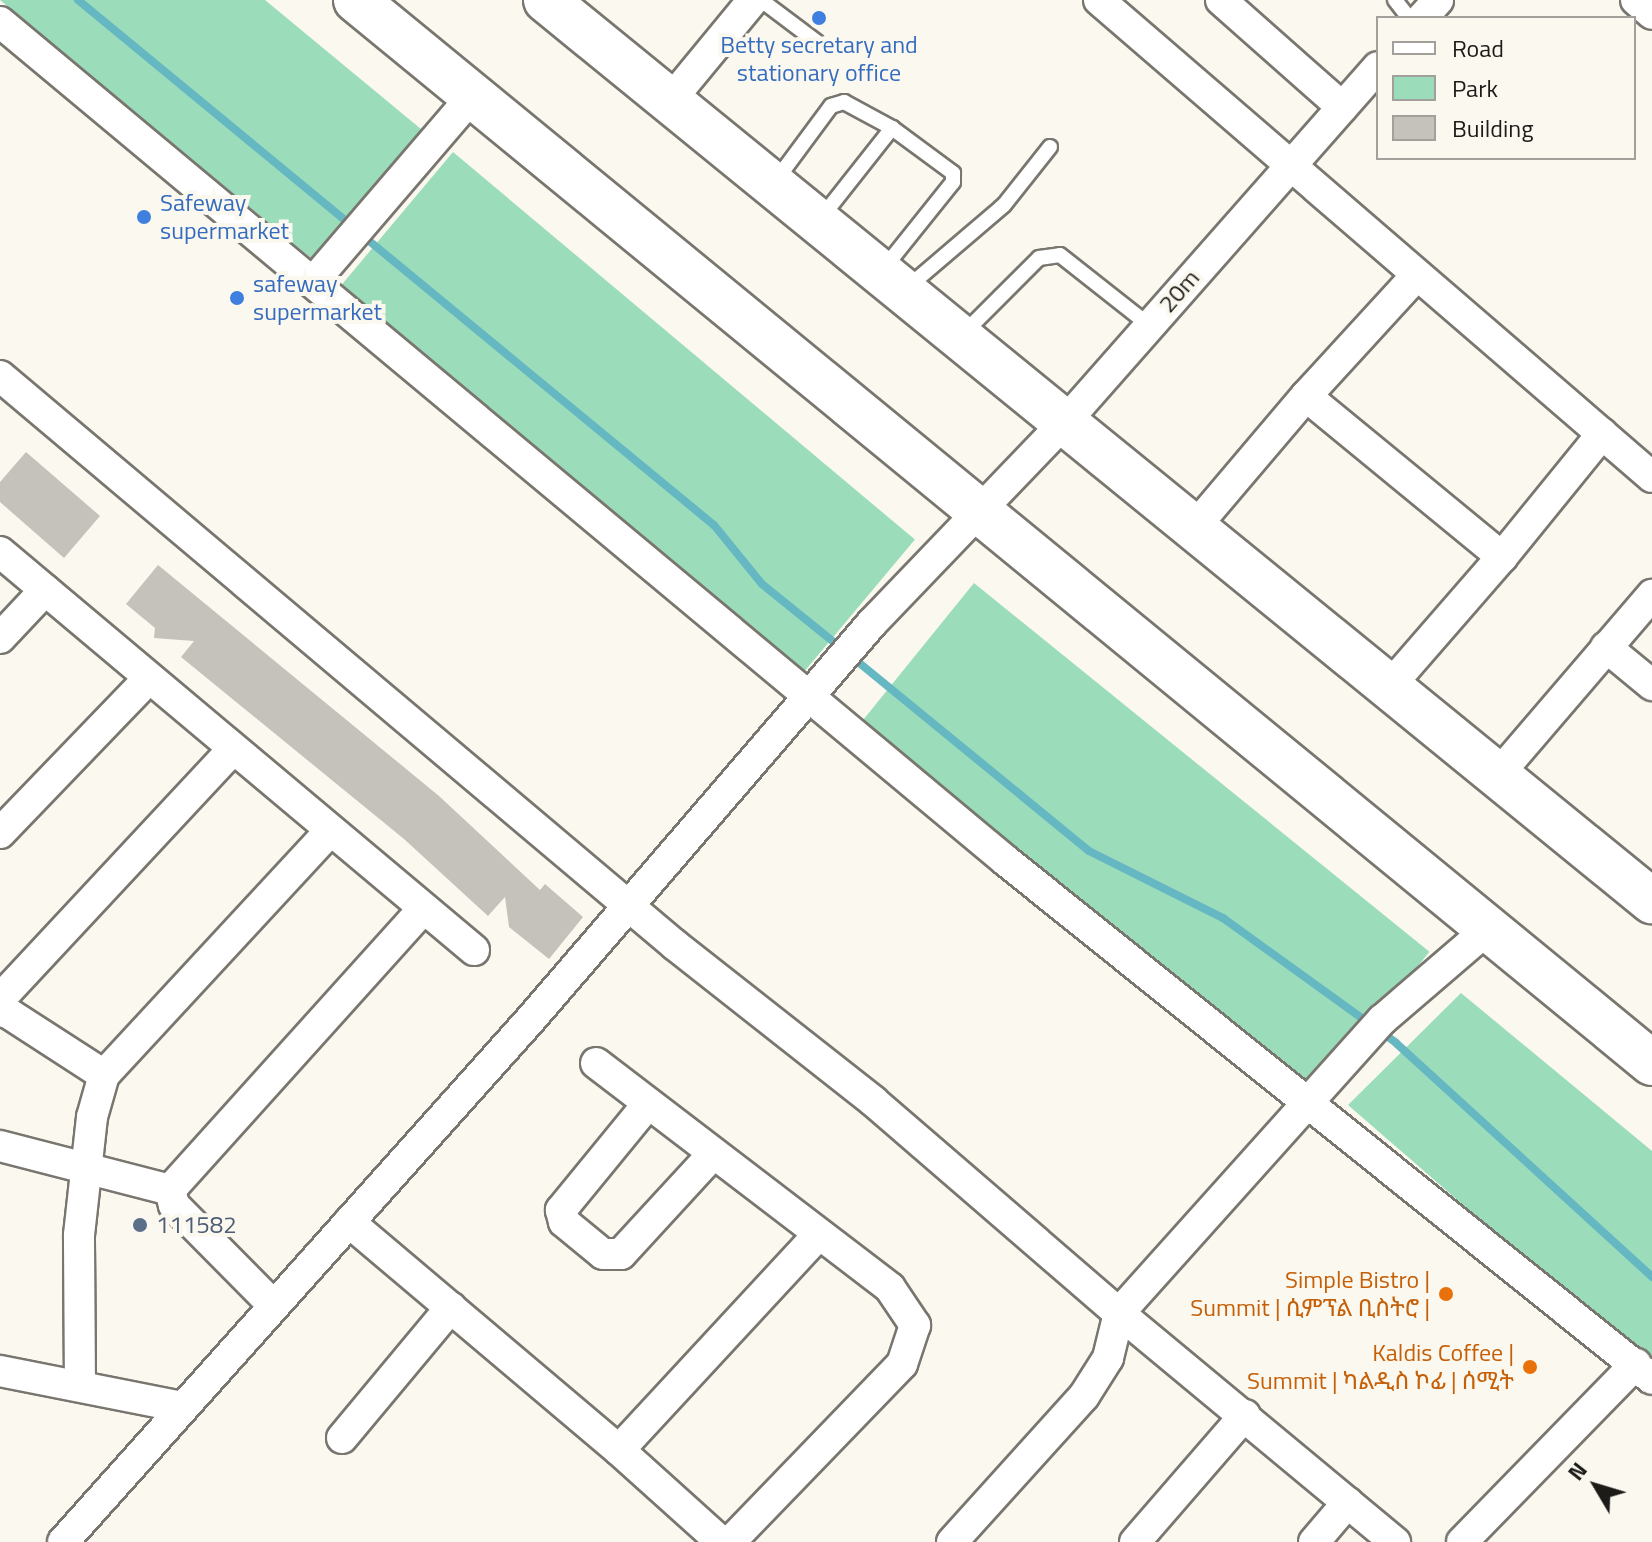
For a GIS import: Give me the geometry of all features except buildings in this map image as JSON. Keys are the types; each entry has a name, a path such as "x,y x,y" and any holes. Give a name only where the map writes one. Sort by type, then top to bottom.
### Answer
{"main road":[{"path":"356,0 1652,1063"},
{"path":"546,0 1652,901"}],"street":[{"path":"669,102 753,0"},
{"path":"1099,0 1652,477"},
{"path":"1221,0 1342,107"},
{"path":"1424,16 1438,0"},
{"path":"1636,0 1652,14"},
{"path":"0,22 1005,860 1644,1372 1462,1542"},
{"name":"20m","path":"63,1542 630,905 872,623 1065,422 1376,69"},
{"path":"313,282 474,94"},
{"path":"1194,528 1306,396 1417,275"},
{"path":"0,376 675,945 873,1101 1119,1313 1395,1542"},
{"path":"1306,396 1502,557"},
{"path":"1388,688 1502,557 1602,434"},
{"path":"0,552 422,910 474,950"},
{"path":"0,638 45,590"},
{"path":"1496,777 1652,595"},
{"path":"1606,647 1652,685"},
{"path":"0,833 149,678"},
{"path":"0,999 233,749"},
{"path":"80,1386 79,1235 92,1117 104,1075 330,831"},
{"path":"170,1190 422,910"},
{"path":"952,1542 1084,1396 1108,1358 1119,1313 1382,1020 1489,928"},
{"path":"0,1011 8,1013 104,1075"},
{"path":"596,1063 712,1155 890,1288 915,1325 902,1364 730,1542"},
{"path":"647,1105 561,1210 564,1222 603,1254 621,1254 712,1155"},
{"path":"0,1146 170,1190"},
{"path":"170,1190 174,1205 273,1305"},
{"path":"349,1222 619,1450 721,1542"},
{"path":"619,1450 818,1235"},
{"path":"342,1438 451,1307"},
{"path":"0,1371 182,1407"},
{"path":"1135,1542 1245,1415"},
{"path":"1314,1542 1348,1502"}],"lane":[{"path":"761,0 817,42"},
{"path":"1395,0 1407,16"},
{"path":"772,185 831,106 844,102 892,128 953,173 953,182 893,281"},
{"path":"818,221 892,128"},
{"path":"893,281 1004,205 1050,147"},
{"path":"960,337 1039,258 1060,255 1149,325"}],"green space":[{"path":"0,0 265,0 427,134 317,263"},
{"path":"453,152 915,540 799,678 337,291"},
{"path":"974,583 1429,952 1314,1095 858,726"},
{"path":"1461,993 1652,1151 1652,1369 1348,1105"}],"waterway":[{"path":"78,0 352,226"},
{"path":"362,235 714,525 762,584 841,648"},
{"path":"852,657 1089,851 1223,918 1396,1043 1652,1277"}],"place":[{"name":"Betty secretary and stationary office","path":"819,18"},
{"name":"Safeway supermarket","path":"144,217"},
{"name":"safeway supermarket","path":"237,298"},
{"name":"111582","path":"140,1225"},
{"name":"Simple Bistro | Summit | ሲምፕል ቢስትሮ |","path":"1446,1294"},
{"name":"Kaldis Coffee | Summit | ካልዲስ ኮፊ | ሰሚት","path":"1530,1367"}]}
